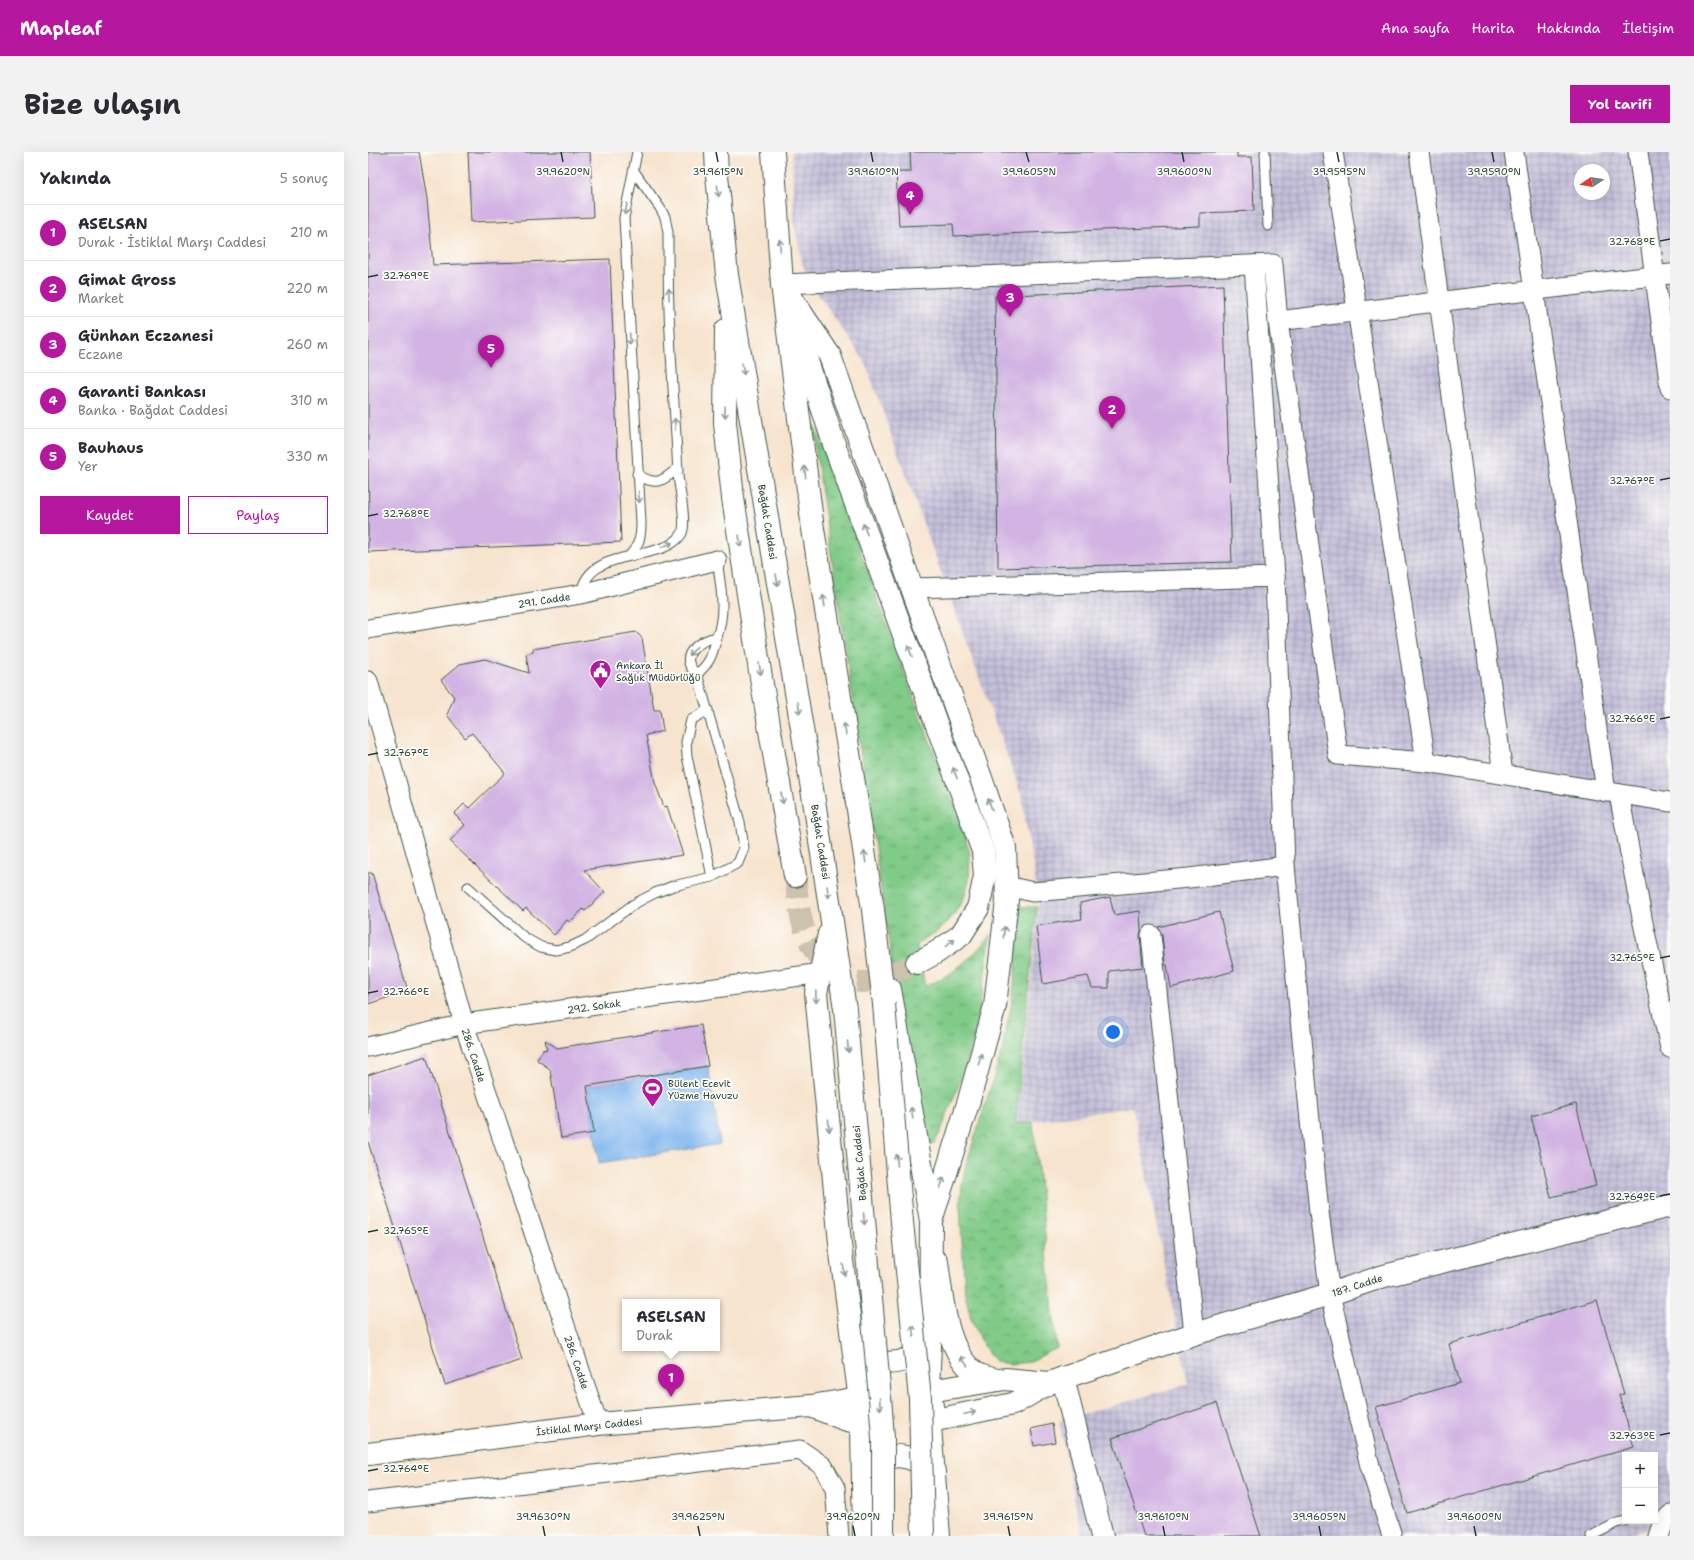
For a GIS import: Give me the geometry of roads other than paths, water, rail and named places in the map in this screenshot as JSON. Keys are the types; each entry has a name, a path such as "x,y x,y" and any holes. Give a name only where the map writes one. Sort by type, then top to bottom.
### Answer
{"main road":[{"name":"Bağdat Caddesi","path":"716,152 727,275 815,807 845,1009 883,1438 883,1536"},
{"path":"774,152 782,284 812,529 857,803 873,910 884,1004 902,1222 920,1398 923,1536"},
{"path":"727,275 724,423 733,498 762,684 795,876"},
{"path":"782,284 830,356 1005,848 1007,900 995,1006 969,1100 931,1221 930,1346 928,1389 933,1411 931,1424 939,1536"},
{"path":"782,284 835,447 983,851 985,876 978,908 961,935 937,952 917,963"},
{"path":"873,910 896,1018 945,1312 953,1342 969,1367 977,1373 997,1380"},
{"path":"832,918 816,993 841,1252 855,1350 859,1396 857,1406 861,1426 864,1536"},
{"name":"187. Cadde","path":"1056,1380 1194,1334 1330,1294 1384,1276 1670,1206"},
{"path":"855,1350 873,1360 893,1364 916,1356 930,1346"},
{"path":"859,1396 881,1377 891,1374 912,1378 928,1389 997,1380 1056,1380"},
{"path":"811,1406 861,1426 881,1441 891,1444 903,1443 913,1439 931,1424 1013,1404 1056,1380"},
{"path":"1056,1380 1102,1536"},
{"name":"İstiklal Marşı Caddesi","path":"368,1454 598,1424 811,1406 859,1396"},
{"path":"863,1476 878,1462 897,1456 916,1460 934,1473"}],"street":[{"path":"1333,152 1426,762"},
{"path":"1419,152 1503,774"},
{"path":"1514,152 1612,793 1643,923 1670,1048"},
{"path":"1638,152 1662,276 1670,388"},
{"path":"782,284 1273,264 1278,321 1338,755 1426,762 1670,802"},
{"path":"1254,265 1275,577 1285,866 1319,1212 1330,1294 1370,1466 1392,1536"},
{"path":"1278,321 1662,276"},
{"name":"291. Cadde","path":"368,629 580,594 717,560"},
{"path":"912,588 1275,577"},
{"name":"286. Cadde","path":"368,681 464,1024 598,1424"},
{"path":"1007,886 1033,892 1189,878 1285,866"},
{"path":"1151,935 1194,1334"},
{"name":"292. Sokak","path":"368,1047 464,1024 821,973"},
{"path":"368,1502 800,1450 824,1466 835,1488 839,1536"}],"lane":[{"path":"630,555 637,547 641,536 641,522 624,218 637,152"},
{"path":"1265,152 1268,226"},
{"path":"580,594 588,574 603,565 630,555 657,550 673,544 682,534 684,518 678,468 670,331 668,232 665,217 660,208 634,171"},
{"path":"638,474 646,480 654,482 663,480 678,468"},
{"path":"697,674 706,667 711,659 721,627 723,611 717,560"},
{"path":"468,887 525,938 541,947 556,950 570,947 585,940 634,904 656,893 673,886 712,877 738,863 744,848 740,822 697,674 691,670 688,664 688,657 691,651 706,640 717,638"},
{"path":"708,710 691,720 686,742 687,756 712,877"},
{"path":"1591,1536 1617,1522 1622,1521"}],"water":[{"name":"Bülent Ecevit Yüzme Havuzu","path":"708,1066 720,1144 599,1163 587,1086"}],"tunnel":[{"path":"795,876 801,915 808,939 814,950 835,973 850,980 862,982 882,977 917,963"}],"place":[{"name":"Garanti Bankası","path":"910,215"},
{"name":"Günhan Eczanesi","path":"1010,317"},
{"name":"Bauhaus","path":"491,368"},
{"name":"Gimat Gross","path":"1112,429"},
{"name":"Ankara İl Sağlık Müdürlüğü","path":"601,690"},
{"name":"Bülent Ecevit Yüzme Havuzu","path":"652,1108"},
{"name":"ASELSAN","path":"671,1397"}]}
